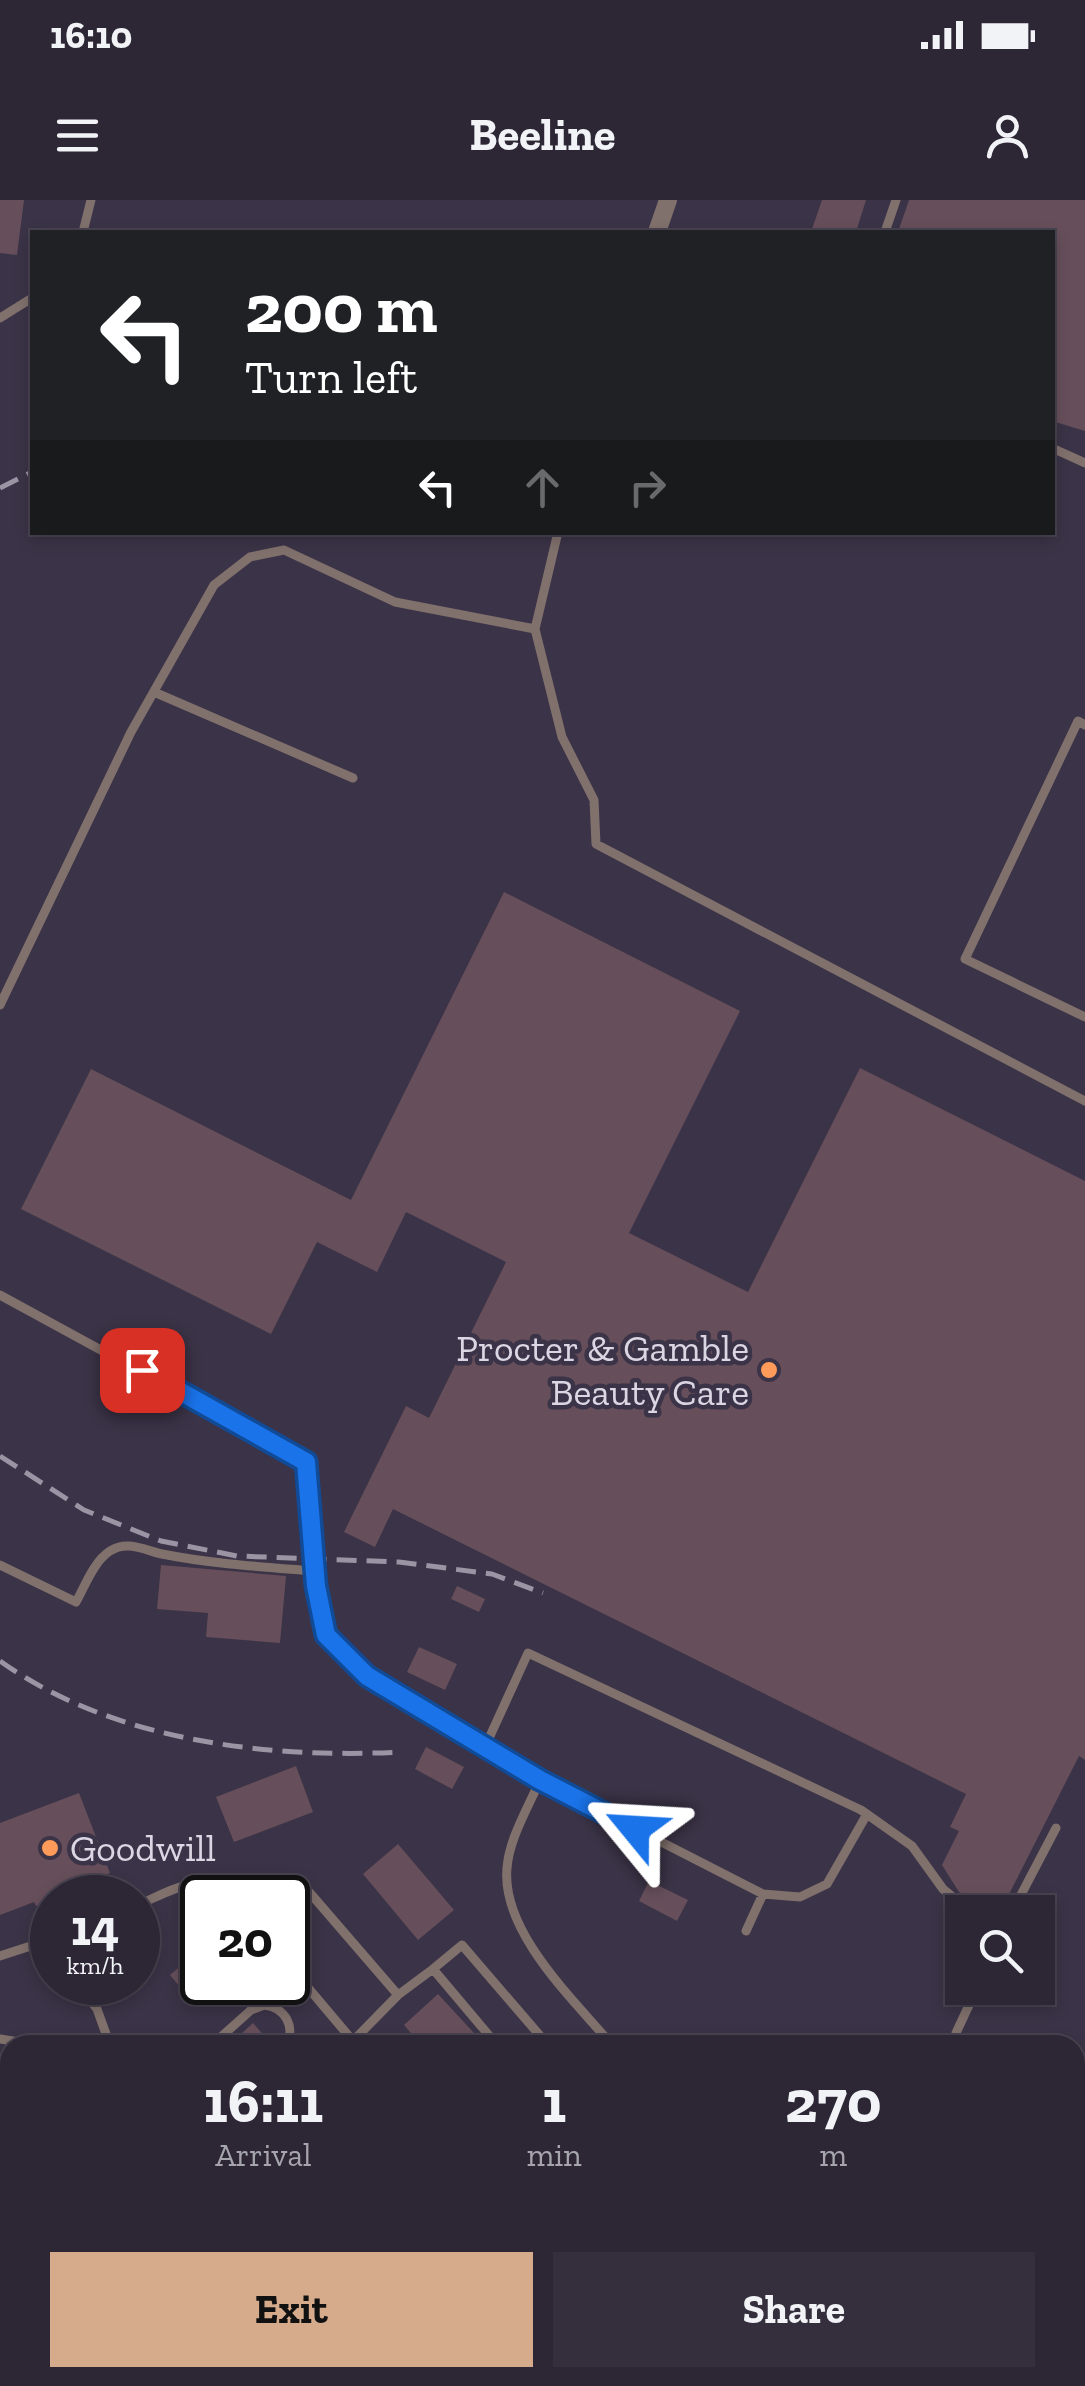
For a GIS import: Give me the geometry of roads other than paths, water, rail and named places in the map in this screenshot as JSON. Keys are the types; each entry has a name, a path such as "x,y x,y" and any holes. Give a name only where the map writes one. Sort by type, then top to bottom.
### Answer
{"street":[{"path":"658,230 668,200"}],"lane":[{"path":"84,230 91,200"},
{"path":"886,230 896,200"},
{"path":"0,318 30,299"},
{"path":"1055,449 1085,463"},
{"path":"557,535 535,630 562,737 594,800 596,844 1085,1101"},
{"path":"0,1005 154,692 214,584 250,558 284,550 395,602 535,630"},
{"path":"154,692 353,778"},
{"path":"1085,724 1078,721 964,959 1085,1016"},
{"path":"0,1295 306,1462 315,1571 326,1635 367,1676 540,1780 763,1894 800,1897 827,1884 867,1814"},
{"path":"0,1566 76,1602 99,1561 126,1544 234,1565 315,1571"},
{"path":"485,1747 528,1653 867,1814 912,1846 950,1895"},
{"path":"540,1780 510,1851 506,1871 514,1910 550,1973 603,2035"},
{"path":"1021,1895 1056,1828"},
{"path":"310,1893 398,1994"},
{"path":"746,1931 763,1894"},
{"path":"359,2035 398,1994 462,1945 539,2035"},
{"path":"0,1956 30,1948"},
{"path":"433,1969 489,2035"},
{"path":"310,1992 345,2035"},
{"path":"223,2035 250,2010 264,2004 281,2011 290,2024 290,2035"},
{"path":"94,2005 106,2035"},
{"path":"956,2033 968,2005"}],"railway":[{"path":"0,488 30,473"},
{"path":"0,1456 84,1510 161,1541 237,1556 399,1562 492,1574 543,1593"},
{"path":"0,1661 91,1710 192,1739 298,1752 402,1752"}],"place":[{"name":"Procter & Gamble Beauty Care","path":"769,1370"},
{"name":"Goodwill","path":"50,1848"}]}
